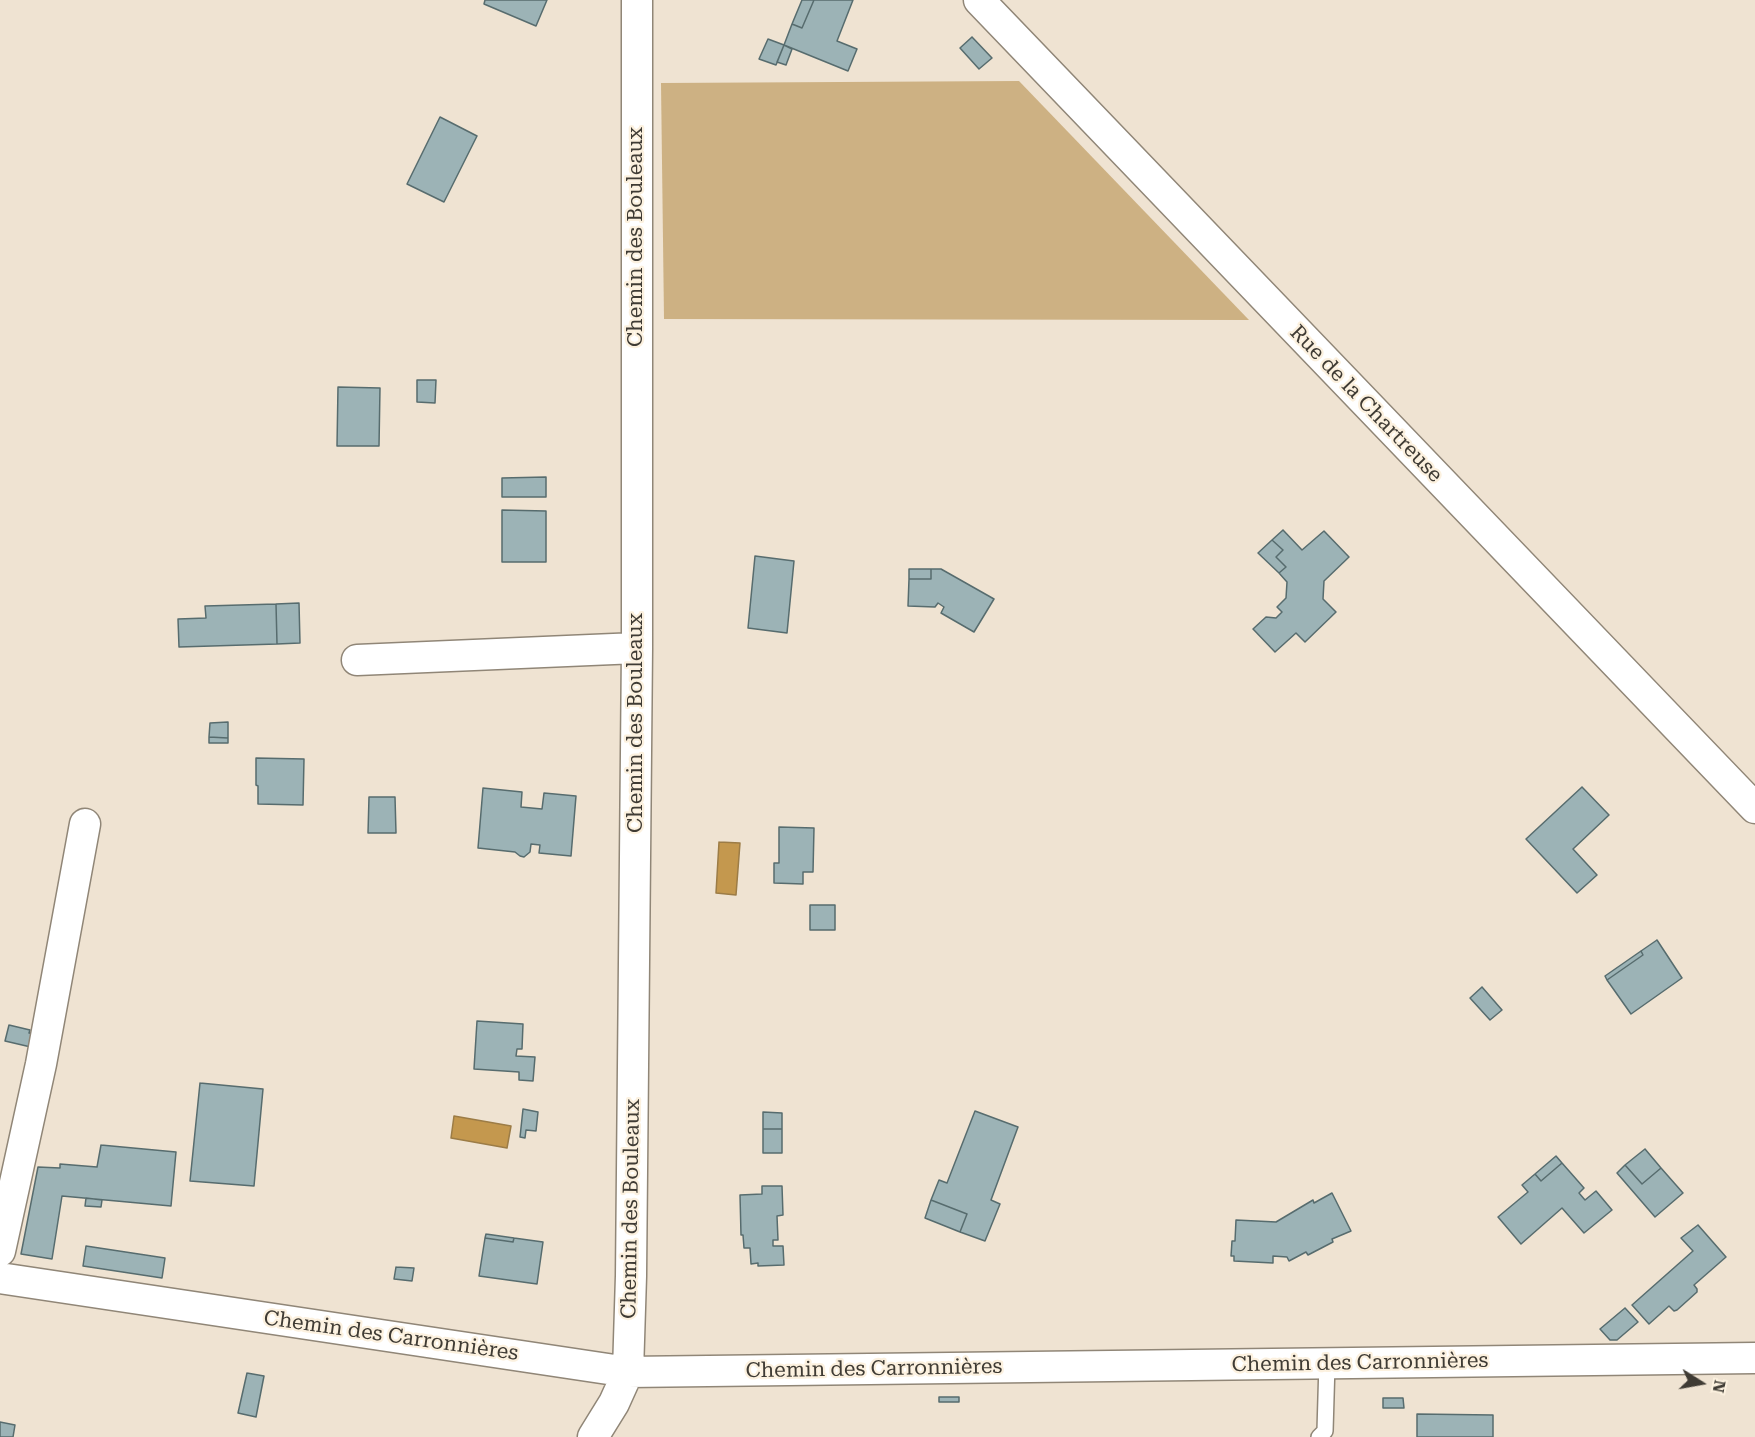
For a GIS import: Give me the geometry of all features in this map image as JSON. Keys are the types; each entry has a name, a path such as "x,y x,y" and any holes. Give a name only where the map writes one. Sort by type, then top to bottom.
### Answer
{"street":[{"name":"Chemin des Bouleaux","path":"593,1437 614,1403 628,1372 637,648 637,0"},
{"name":"Rue de la Chartreuse","path":"979,0 1755,808"},
{"path":"357,660 637,648"},
{"path":"0,1251 41,1064 85,824"},
{"name":"Chemin des Carronnières","path":"0,1278 628,1372 1755,1358"}],"lane":[{"path":"1325,1435 1327,1363"}],"shaded area":[{"path":"1019,81 1249,320 664,319 661,83"},
{"path":"719,842 740,843 736,895 716,893"},
{"path":"454,1116 511,1126 507,1148 451,1138"}],"building":[{"path":"485,0 547,0 536,26 484,4"},
{"path":"802,0 814,0 802,28 792,24"},
{"path":"814,0 853,0 837,41 857,49 848,71 784,45 792,24 802,28"},
{"path":"972,37 992,58 979,69 960,48"},
{"path":"768,39 784,45 776,65 759,59"},
{"path":"784,45 792,49 786,65 777,62"},
{"path":"440,117 477,136 444,202 407,184"},
{"path":"417,380 436,380 435,403 417,402"},
{"path":"338,387 380,388 379,446 337,446"},
{"path":"546,477 546,497 502,497 502,478"},
{"path":"502,510 546,511 546,562 502,562"},
{"path":"1283,530 1302,550 1324,531 1349,557 1324,581 1323,599 1336,612 1305,642 1296,633 1275,652 1253,629 1266,617 1276,618 1282,612 1277,607 1286,598 1287,582 1279,573 1286,567 1276,557 1283,550 1272,540"},
{"path":"1272,540 1283,550 1276,557 1286,567 1279,573 1258,553"},
{"path":"755,556 794,561 787,633 748,628"},
{"path":"909,569 931,569 931,579 909,579"},
{"path":"931,569 941,569 994,599 974,632 941,613 944,607 938,603 935,607 908,606 909,579 931,579"},
{"path":"299,603 300,643 277,644 276,604"},
{"path":"276,604 277,644 179,647 178,619 206,618 205,606"},
{"path":"228,722 228,738 209,737 210,723"},
{"path":"209,737 228,738 228,743 209,743"},
{"path":"256,758 304,759 303,805 258,804"},
{"path":"1582,787 1609,815 1573,849 1597,875 1577,893 1526,839"},
{"path":"483,788 522,792 521,807 542,809 544,793 576,796 571,856 539,853 540,845 531,844 530,852 524,857 515,852 478,848"},
{"path":"369,797 395,797 396,833 368,833"},
{"path":"779,827 814,828 813,872 803,872 803,884 774,883 774,863 779,863"},
{"path":"810,905 835,905 835,930 810,930"},
{"path":"1657,940 1682,978 1631,1014 1607,980 1643,955 1641,951"},
{"path":"1641,951 1643,955 1607,980 1605,976"},
{"path":"1482,987 1502,1010 1490,1020 1470,998"},
{"path":"477,1021 523,1024 522,1049 517,1049 516,1056 535,1057 533,1081 519,1080 519,1072 474,1069"},
{"path":"9,1025 30,1030 29,1033 37,1035 35,1048 5,1041"},
{"path":"200,1083 263,1089 254,1186 190,1181"},
{"path":"523,1109 538,1112 536,1131 526,1130 525,1138 520,1137"},
{"path":"975,1111 1018,1127 991,1200 1000,1204 985,1241 960,1232 967,1214 931,1200 939,1180 947,1183"},
{"path":"763,1112 782,1113 782,1129 763,1129"},
{"path":"763,1129 782,1129 782,1153 763,1153"},
{"path":"101,1145 176,1152 171,1206 62,1196 52,1259 21,1254 38,1167 60,1168 60,1164 97,1167"},
{"path":"1645,1149 1661,1168 1642,1184 1625,1165"},
{"path":"1556,1156 1562,1163 1541,1181 1535,1174"},
{"path":"1562,1163 1584,1188 1579,1193 1585,1200 1596,1191 1612,1210 1584,1233 1562,1208 1521,1244 1498,1217 1528,1192 1522,1185 1535,1174 1541,1181"},
{"path":"1625,1165 1642,1184 1661,1168 1683,1193 1655,1217 1617,1173"},
{"path":"762,1186 782,1186 783,1215 777,1216 778,1240 773,1240 773,1246 783,1246 784,1265 751,1264 750,1248 744,1248 743,1235 741,1235 740,1195 762,1194"},
{"path":"1332,1193 1351,1231 1332,1239 1333,1242 1308,1255 1306,1252 1289,1261 1287,1257 1273,1256 1273,1263 1234,1261 1234,1256 1231,1256 1232,1241 1235,1241 1236,1220 1276,1222 1313,1200 1314,1203"},
{"path":"86,1198 102,1200 101,1207 85,1206"},
{"path":"931,1200 967,1214 960,1232 925,1218"},
{"path":"1698,1225 1726,1257 1694,1285 1697,1292 1677,1310 1674,1311 1669,1306 1649,1324 1632,1305 1693,1251 1681,1238"},
{"path":"486,1234 514,1238 513,1242 485,1238"},
{"path":"485,1238 513,1242 514,1238 543,1242 537,1284 479,1276"},
{"path":"86,1246 165,1258 162,1278 83,1266"},
{"path":"396,1267 414,1268 412,1281 394,1279"},
{"path":"1625,1308 1638,1322 1617,1340 1610,1340 1600,1329"},
{"path":"247,1373 264,1376 256,1417 238,1413"},
{"path":"939,1397 959,1397 959,1402 939,1402"},
{"path":"1383,1398 1403,1398 1404,1408 1383,1408"},
{"path":"1417,1414 1493,1415 1493,1437 1417,1437"},
{"path":"0,1422 15,1425 13,1437 0,1437"}]}
